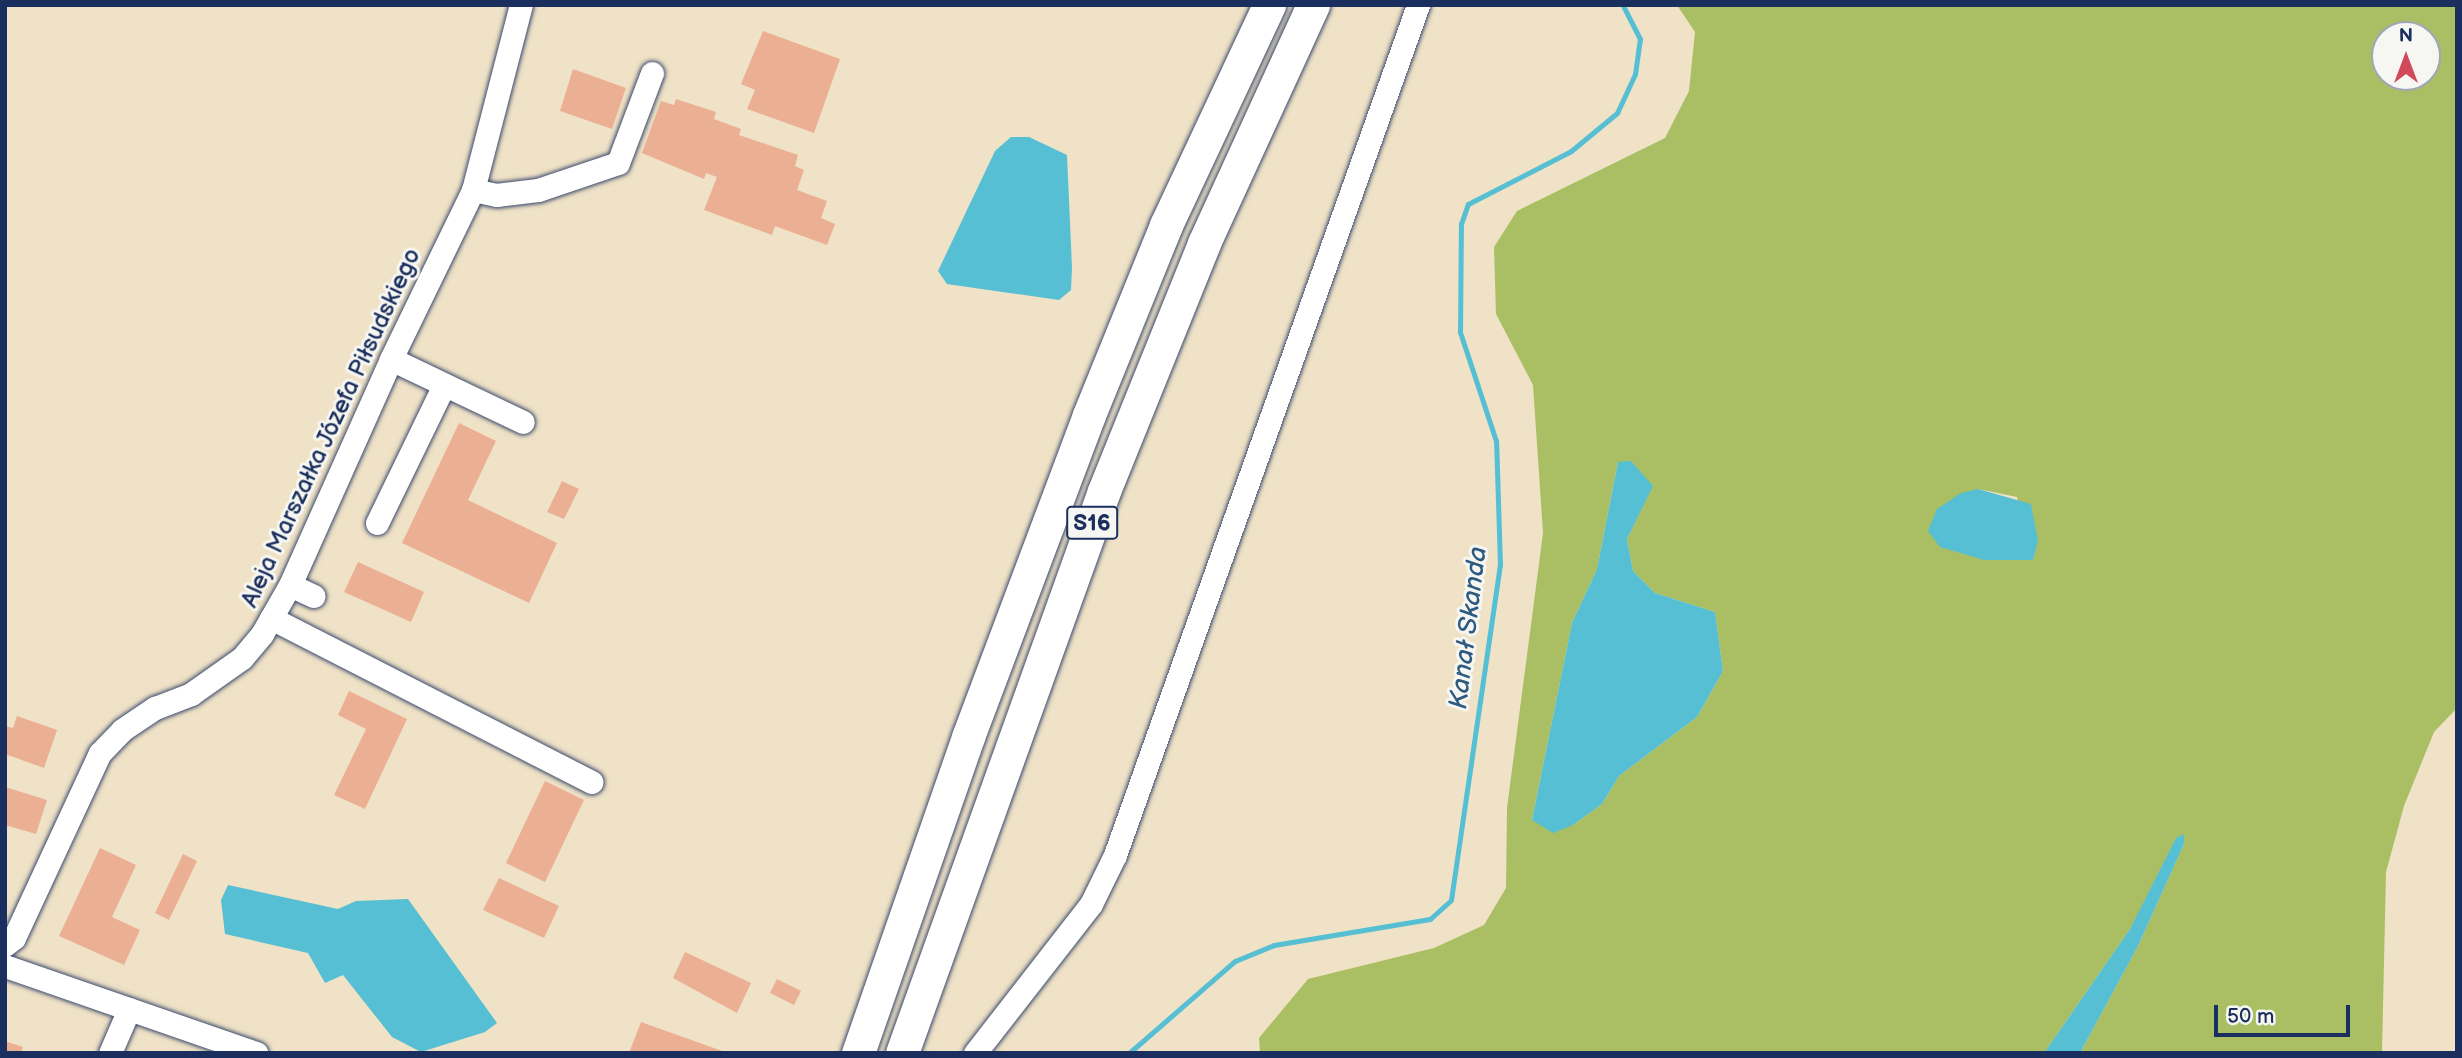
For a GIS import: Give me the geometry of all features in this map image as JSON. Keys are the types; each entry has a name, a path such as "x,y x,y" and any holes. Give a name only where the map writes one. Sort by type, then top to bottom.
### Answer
{"highway":[{"name":"S16","path":"858,1053 977,711 1089,415 1166,225 1269,5"},
{"name":"S16","path":"902,1053 1104,491 1210,230 1313,5"}],"street":[{"name":"Aleja Marszałka Józefa Piłsudskiego","path":"5,945 13,938 100,753 122,730 155,708 191,694 242,658 271,618 290,585 391,359 473,190 521,5"},
{"path":"975,1053 1091,904 1115,855 1418,5"},
{"path":"473,190 496,195 538,190 618,163 652,73"},
{"path":"391,359 523,422"},
{"path":"377,523 444,384"},
{"path":"290,585 314,596"},
{"path":"271,618 591,782"},
{"path":"5,966 256,1053"},
{"path":"110,1053 129,1009"}],"green space":[{"path":"1677,5 2457,5 2457,708 2434,732 2404,806 2386,872 2382,1053 2080,1053 2138,946 2184,844 2184,835 2130,929 2044,1053 1260,1053 1259,1038 1308,979 1434,948 1484,925 1506,888 1507,808 1543,533 1533,385 1496,314 1494,247 1517,211 1665,138 1689,91 1695,32","holes":["1618,462 1652,486 1627,539 1633,571 1655,593 1715,612 1723,671 1697,717 1619,776 1602,804 1573,825 1532,820 1572,623 1597,569","1978,489 2017,497 2033,560"]}],"water":[{"path":"1011,137 1029,137 1067,155 1071,290 1059,300 947,284 938,271 995,151"},
{"path":"1631,461 1653,486 1627,539 1633,571 1655,593 1715,612 1723,671 1697,717 1619,776 1602,804 1573,825 1553,833 1532,820 1572,623 1597,569 1618,462"},
{"path":"1978,489 2031,504 2038,541 2033,560 1984,560 1940,547 1928,531 1937,509 1961,493"},
{"path":"2184,834 2184,844 2138,946 2080,1053 2044,1053 2130,929 2176,838"},
{"path":"228,885 338,909 356,901 408,899 497,1023 485,1032 421,1052 392,1037 343,975 325,983 308,953 225,934 221,900"}],"building":[{"path":"763,31 840,59 814,133 747,109 755,90 741,84"},
{"path":"573,69 626,88 612,129 560,111"},
{"path":"676,99 716,112 714,119 741,129 739,135 798,155 795,166 804,170 797,190 827,201 821,218 835,224 827,245 775,226 772,235 704,210 717,177 706,173 704,179 642,153 661,101 674,105"},
{"path":"459,423 496,441 468,500 557,543 529,603 402,543"},
{"path":"562,481 579,489 564,519 547,512"},
{"path":"358,562 424,592 411,622 344,592"},
{"path":"349,691 407,719 365,809 334,795 366,729 338,715"},
{"path":"17,716 57,730 44,768 5,754 5,726 13,728"},
{"path":"545,781 584,800 545,882 506,863"},
{"path":"5,787 47,800 36,834 5,825"},
{"path":"100,848 136,865 112,917 140,930 124,965 59,936"},
{"path":"183,854 197,861 169,920 155,913"},
{"path":"499,878 559,906 544,938 483,910"},
{"path":"685,952 751,983 737,1013 673,978"},
{"path":"777,979 801,991 794,1005 770,993"},
{"path":"641,1022 725,1052 629,1053"},
{"path":"5,1041 23,1047 21,1053 5,1053"}],"waterway":[{"name":"Kanał Skanda","path":"1129,1053 1235,961 1274,945 1430,919 1451,900 1500,565 1496,441 1460,332 1461,224 1468,204 1571,151 1617,113 1635,74 1640,39 1623,5"}]}
